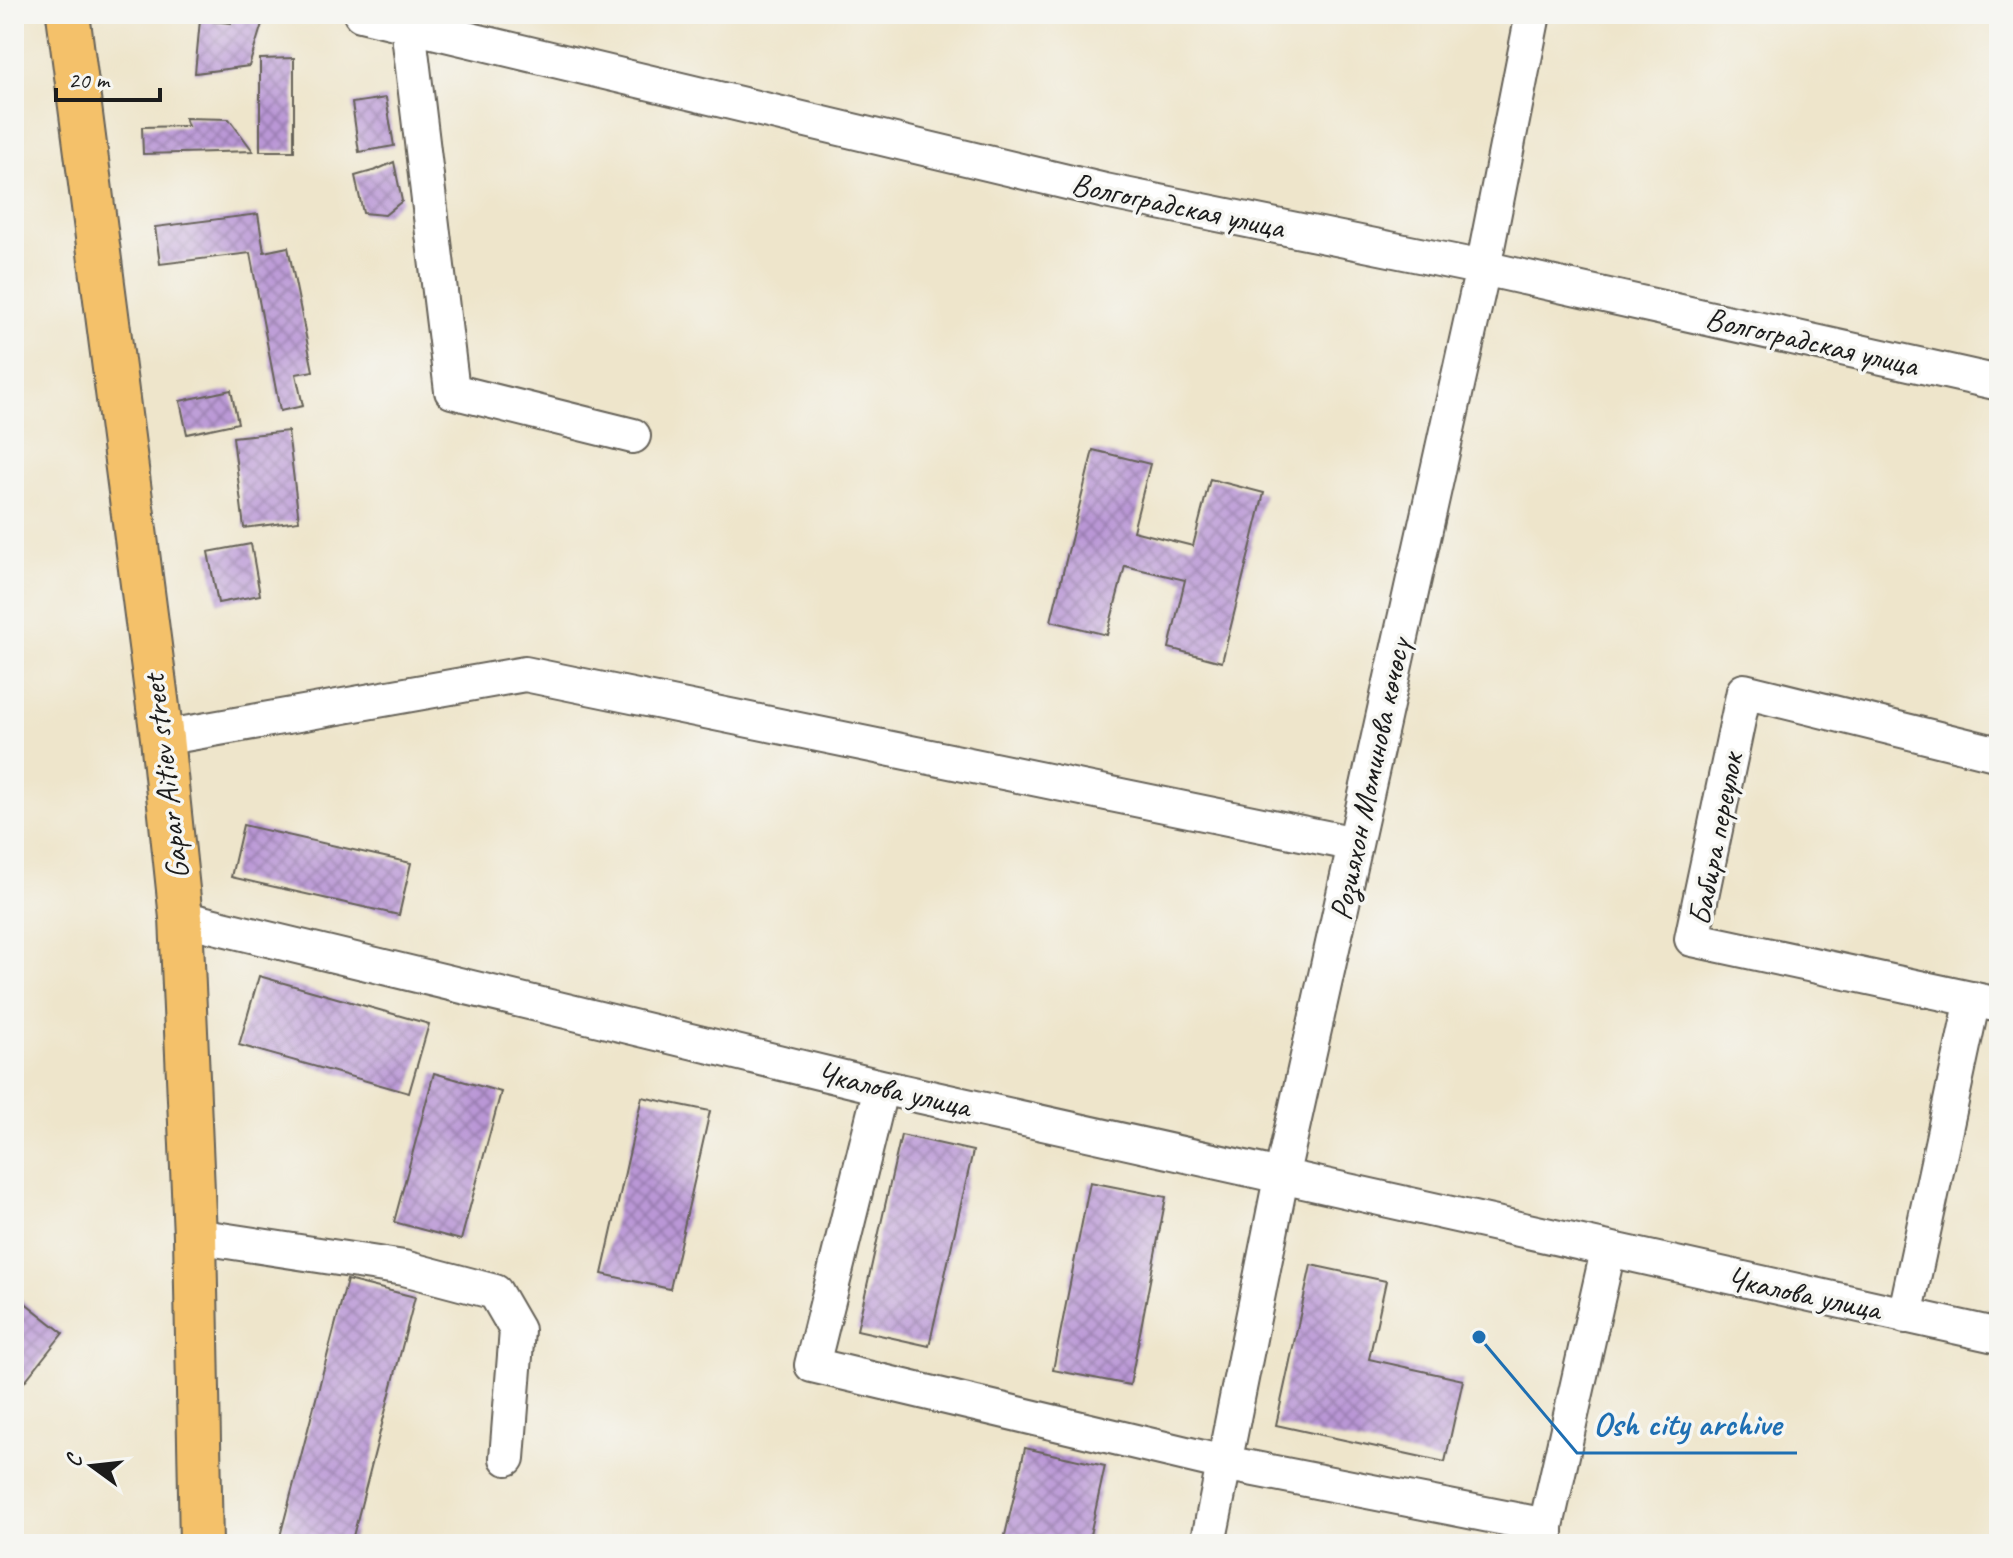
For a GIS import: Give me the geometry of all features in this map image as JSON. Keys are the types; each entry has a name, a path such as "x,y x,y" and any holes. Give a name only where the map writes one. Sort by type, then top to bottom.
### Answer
{"main road":[{"name":"Gapar Aitiev street","path":"68,14 162,738 181,918 195,1236 201,1544"}],"street":[{"name":"Волгоградская улица","path":"361,14 1105,191 1483,268 1999,383"},
{"name":"Розияхон Моминова көчөсү","path":"1208,1544 1281,1178 1483,268 1533,14"},
{"path":"408,26 452,391 633,436"},
{"path":"162,738 525,674 1355,844"},
{"name":"Бабира переулок","path":"1986,1002 1692,939 1744,691 1999,754"},
{"name":"Чкалова улица","path":"181,918 881,1087 1999,1336"},
{"path":"1905,1316 1986,1002"},
{"path":"881,1087 812,1365 1224,1463 1546,1535 1608,1251"},
{"path":"195,1236 404,1268 495,1292 517,1330 507,1458"}],"building":[{"path":"231,14 265,14 249,66 195,73 200,20 231,23"},
{"path":"294,58 294,151 260,151 260,59"},
{"path":"386,98 394,146 359,152 352,103"},
{"path":"185,118 229,119 253,151 143,154 142,127 188,126"},
{"path":"394,162 402,201 385,215 363,213 355,176"},
{"path":"258,214 264,252 288,247 313,371 296,374 303,406 280,411 250,253 160,264 155,227"},
{"path":"231,390 238,423 187,434 180,401"},
{"path":"288,431 299,521 244,528 233,437"},
{"path":"1093,450 1150,464 1133,531 1193,546 1210,479 1264,493 1222,662 1169,648 1185,580 1125,566 1107,635 1051,621"},
{"path":"251,544 260,595 218,603 208,552"},
{"path":"243,825 411,863 399,915 231,877"},
{"path":"259,976 429,1024 409,1093 239,1045"},
{"path":"434,1073 501,1092 461,1240 394,1222"},
{"path":"642,1097 710,1111 670,1289 602,1274"},
{"path":"901,1135 973,1151 929,1346 857,1330"},
{"path":"1090,1182 1166,1197 1130,1385 1053,1370"},
{"path":"1311,1265 1386,1281 1369,1359 1463,1380 1445,1462 1276,1425"},
{"path":"347,1280 415,1297 351,1544 278,1544"},
{"path":"14,1294 63,1333 17,1391 14,1388"},
{"path":"1025,1448 1105,1466 1088,1544 1003,1544"}],"place":[{"name":"Osh city archive","path":"1479,1337"}]}
